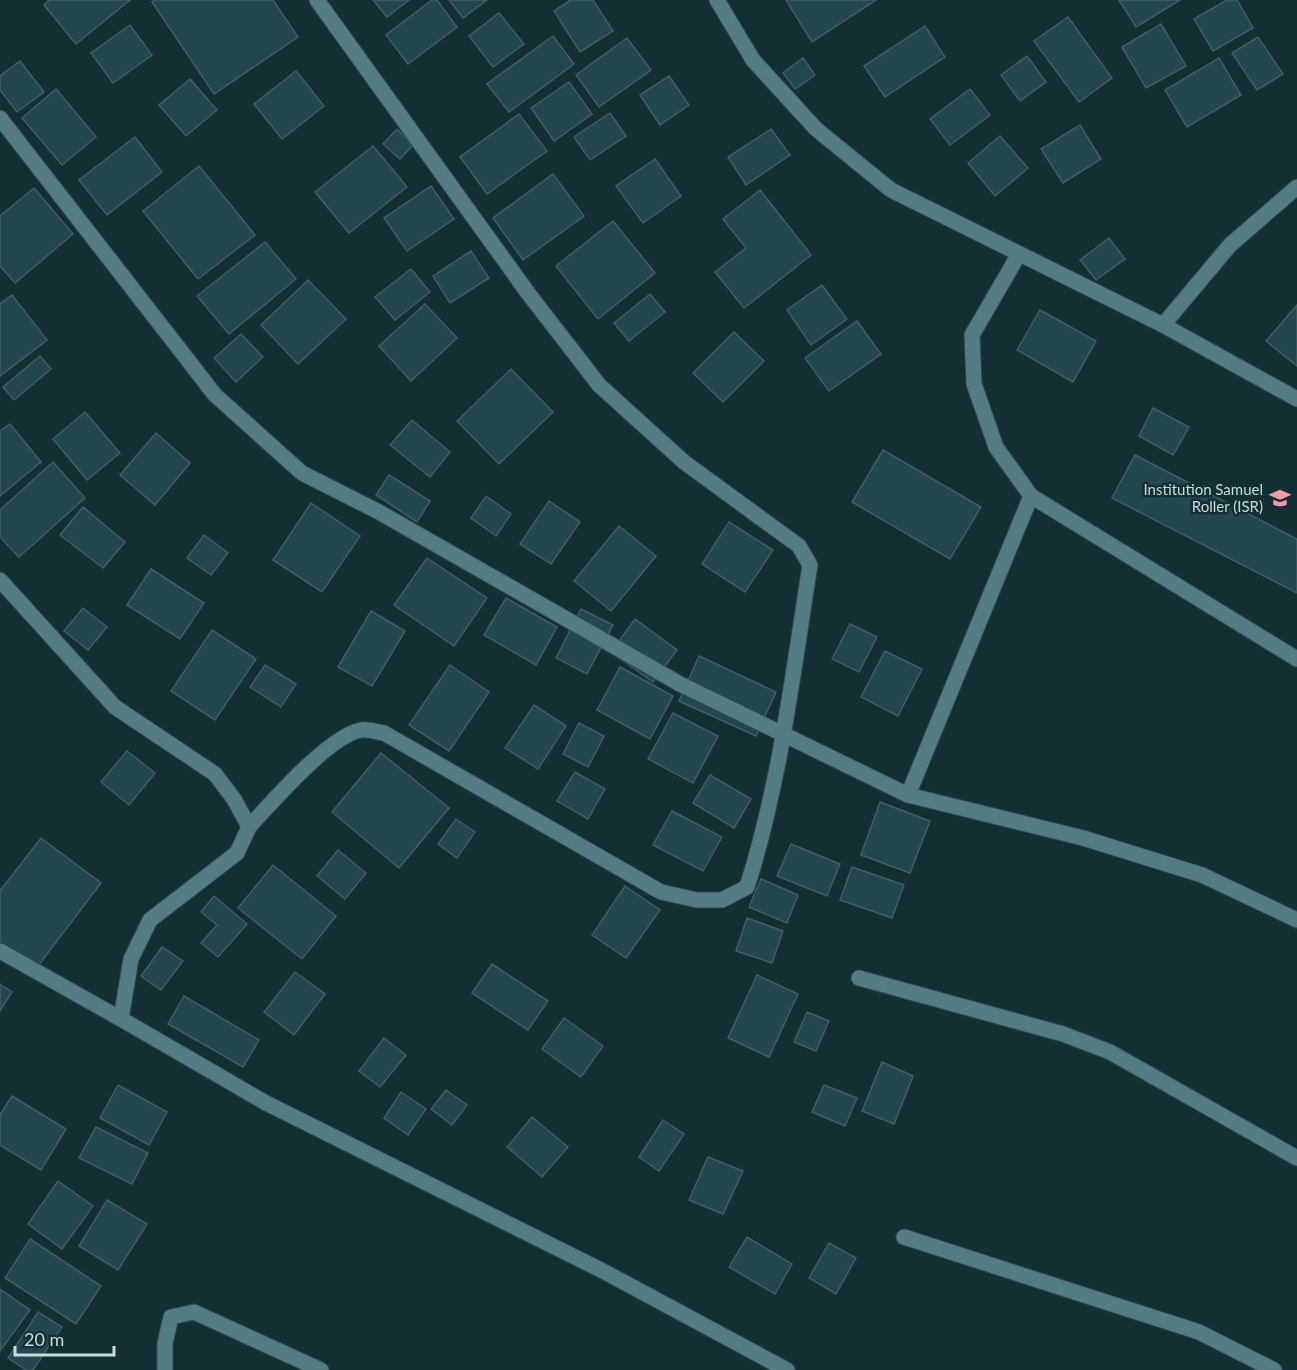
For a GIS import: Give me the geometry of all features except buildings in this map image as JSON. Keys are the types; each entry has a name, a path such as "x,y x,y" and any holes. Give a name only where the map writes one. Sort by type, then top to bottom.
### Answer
{"street":[{"path":"122,1019 131,959 150,920 237,853 249,827 301,772 342,738 362,729 384,733 661,892 697,900 722,900 747,887 762,840 783,734 810,565 799,546 684,462 599,385 528,294 317,0"},
{"path":"717,0 753,60 816,129 891,190 1163,325 1297,399"},
{"path":"0,118 215,395 302,473 379,512 680,684 908,795 1083,838 1202,875 1297,920"},
{"path":"1163,325 1230,244 1297,187"},
{"path":"1019,254 972,335 974,384 996,447 1032,496 1297,659"},
{"path":"908,795 1032,496"},
{"path":"0,580 116,707 215,774 234,799 249,827"},
{"path":"0,951 266,1103 600,1270 787,1370"},
{"path":"859,978 1063,1034 1110,1052 1297,1158"},
{"path":"904,1237 1199,1332 1274,1370"},
{"path":"165,1370 165,1343 171,1317 194,1312 321,1370"}],"place":[{"name":"Institution Samuel Roller (ISR)","path":"1280,498"}]}
